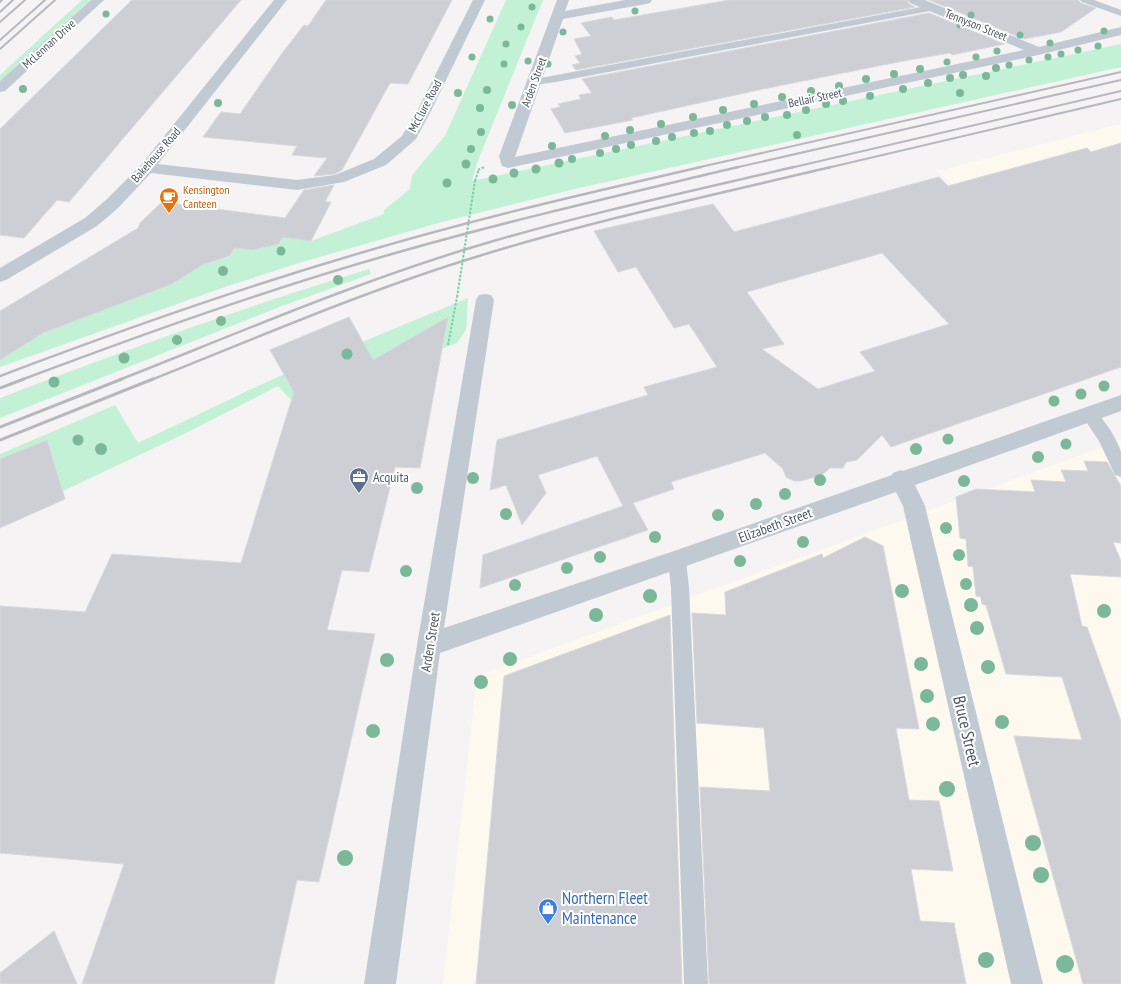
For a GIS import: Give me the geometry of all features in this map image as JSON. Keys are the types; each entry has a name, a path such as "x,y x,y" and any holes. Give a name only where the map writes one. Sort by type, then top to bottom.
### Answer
{"street":[{"name":"McLennan Drive","path":"0,88 98,0"},
{"name":"Bakehouse Road","path":"5,270 91,222 112,204 147,168 281,0"},
{"name":"McClure Road","path":"147,168 296,185 338,179 380,162 408,139 423,113 479,0"},
{"name":"Arden Street","path":"508,163 507,156 535,82 563,0"},
{"path":"557,16 646,0"},
{"name":"Tennyson Street","path":"914,0 1038,51"},
{"name":"Bellair Street","path":"508,163 1038,51 1121,31"},
{"name":"Arden Street","path":"380,984 429,645 485,300"},
{"name":"Elizabeth Street","path":"429,645 677,560 901,479 1121,403"},
{"name":"Bruce Street","path":"901,479 914,506 1027,984"}],"lane":[{"path":"1085,0 1121,13"},
{"path":"535,82 932,8"},
{"path":"1089,414 1106,437 1121,470"},
{"path":"677,560 680,588 696,984"}],"path":[{"path":"448,345 478,170"}],"shaded area":[{"path":"1121,124 1121,339 937,171"},
{"path":"1121,440 1121,984 443,984 477,676"}],"green space":[{"path":"82,0 90,0 0,81 0,75"},
{"path":"506,0 543,0 477,163 472,181 1121,44 1121,67 579,188 442,222 302,262 222,288 0,367 0,354 4,357 43,333 172,284 202,265 229,257 235,248 253,250 278,244 283,237 311,241 384,214 384,210 410,189 412,175 445,136"},
{"path":"369,269 371,274 282,306 0,418 0,398 183,330"},
{"path":"468,298 466,330 457,343 443,348 448,317 295,404 278,386 188,432 63,491 47,440 0,459 0,454 115,405 138,443 271,380"}],"building":[{"path":"132,0 241,0 69,202 57,200 24,238 0,235 0,129"},
{"path":"326,0 452,0 408,84 390,83 342,170 335,174 314,176 327,158 292,155 297,146 203,137 221,112 240,114 283,52 304,25 308,26"},
{"path":"729,0 907,0 909,4 915,7 576,70 572,65 580,63 575,56 582,54 574,39 591,36 581,23 612,17 614,20"},
{"path":"929,0 1078,0 1081,3 1096,8 1061,32 1024,39"},
{"path":"929,13 1004,44 952,55 950,53 898,62 763,89 631,118 633,120 565,133 551,109 560,107 558,104 581,99 579,95 592,93 582,79"},
{"path":"1121,143 1121,367 891,447 882,435 857,460 846,462 843,468 830,468 822,475 801,481 794,481 786,477 783,469 765,453 671,482 674,489 633,503 648,530 480,588 483,555 623,506 597,456 538,475 546,493 522,525 506,485 490,490 497,440 648,395 644,387 717,367 689,324 674,328 636,267 618,272 594,231 713,204 734,232 939,177 948,186 1087,148 1091,152","holes":["882,253 949,324 860,352 875,371 818,389 762,349 784,344 747,292"]},
{"path":"334,185 325,202 331,202 311,241 283,237 278,244 253,250 235,248 229,256 202,265 172,284 43,333 0,360 0,311 138,228 140,223 162,202 285,218 304,190"},
{"path":"349,317 373,360 448,317 420,468 395,467 369,572 342,570 327,630 375,634 319,882 297,880 274,984 82,984 124,864 0,853 0,606 85,612 112,554 241,563 294,392 270,350"},
{"path":"47,440 65,499 0,528 0,459"},
{"path":"1084,461 1107,462 1121,486 1121,543 1113,542 1121,561 1121,577 1070,574 1082,626 1087,627 1121,721 1121,984 1083,984 1014,736 1082,740 1062,677 1006,674 986,605 982,604 981,597 976,596 973,567 968,566 966,539 960,538 956,497 976,489 1035,492 1031,480 1066,482 1061,470 1088,471"},
{"path":"865,537 883,546 919,729 896,728 909,800 939,801 953,871 911,869 920,921 954,923 966,984 709,984 700,787 770,791 764,728 697,723 692,613 726,615 725,592 822,554 823,558"},
{"path":"670,615 682,984 476,984 504,676"},
{"path":"54,931 77,984 0,984 0,973"}],"railway":[{"path":"0,12 13,0"},
{"path":"0,22 25,0"},
{"path":"0,40 45,0"},
{"path":"0,49 55,0"},
{"path":"696,168 1121,72"},
{"path":"734,168 1121,80"},
{"path":"790,168 1121,91"},
{"path":"827,168 1121,99"},
{"path":"0,376 125,330 294,273 427,234 518,210 701,167"},
{"path":"21,380 209,312 351,266 441,240 526,218 738,167"},
{"path":"119,380 349,289 396,272 490,242 565,221 794,167"},
{"path":"151,380 354,299 437,269 610,219 831,167"},
{"path":"0,388 24,379"},
{"path":"0,427 122,379"},
{"path":"0,440 153,379"}],"place":[{"name":"Kensington Canteen","path":"169,214"},
{"name":"Acquita","path":"359,494"},
{"name":"Northern Fleet Maintenance","path":"548,925"}]}
